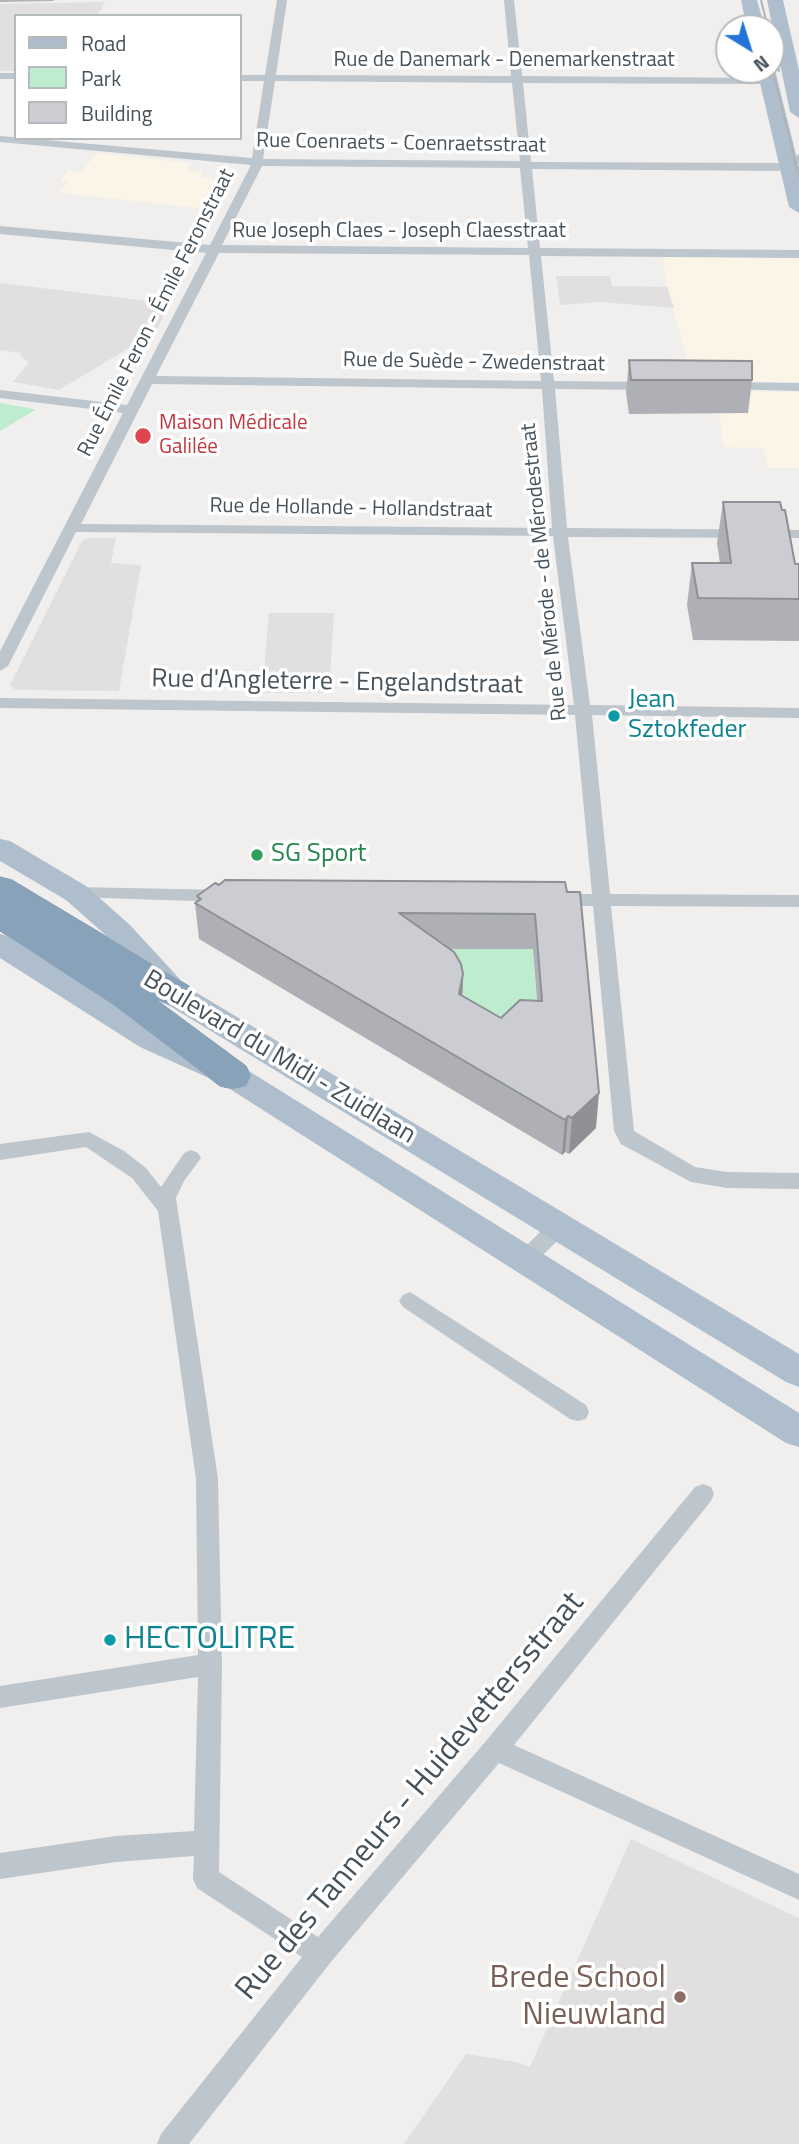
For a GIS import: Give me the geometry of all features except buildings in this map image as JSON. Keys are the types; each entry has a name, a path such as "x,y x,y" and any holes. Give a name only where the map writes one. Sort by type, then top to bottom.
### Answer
{"highway":[{"name":"Boulevard du Midi - Zuidlaan","path":"0,888 176,995"},
{"name":"Boulevard du Midi - Zuidlaan","path":"0,915 128,997 233,1076"}],"main road":[{"path":"775,0 799,112"},
{"path":"770,84 794,162 799,207"},
{"path":"0,849 76,893 120,932 176,995"},
{"name":"Boulevard du Midi - Zuidlaan","path":"0,944 151,1039 233,1076 796,1428"},
{"name":"Boulevard du Midi - Zuidlaan","path":"176,995 558,1227 794,1361"}],"street":[{"name":"Rue Émile Feron - Émile Feronstraat","path":"0,666 149,380 258,162 282,0"},
{"name":"Rue de Mérode - de Mérodestraat","path":"509,0 548,384 559,532 583,711 624,1131 628,1139 674,1167 701,1176 727,1180 799,1181"},
{"name":"Rue de Danemark - Denemarkenstraat","path":"242,78 517,80 715,77"},
{"name":"Rue Coenraets - Coenraetsstraat","path":"0,139 258,162 526,165 794,162"},
{"name":"Rue Joseph Claes - Joseph Claesstraat","path":"0,230 216,249 799,254"},
{"name":"Rue de Suède - Zwedenstraat","path":"149,380 664,386"},
{"path":"719,386 799,387"},
{"path":"0,394 132,410"},
{"name":"Rue de Hollande - Hollandstraat","path":"71,528 799,534"},
{"name":"Rue d'Angleterre - Engelandstraat","path":"0,704 799,713"},
{"path":"76,893 249,897"},
{"path":"535,900 799,901"},
{"path":"0,1152 89,1139 117,1156 139,1174 167,1208"},
{"path":"191,1158 166,1198 207,1479 211,1664 206,1879 321,1954"},
{"path":"525,1260 558,1227"},
{"path":"410,1301 578,1412"},
{"name":"Rue des Tanneurs - Huidevettersstraat","path":"172,2144 321,1954 495,1749 703,1494"},
{"path":"0,1697 211,1664"},
{"path":"495,1749 799,1887"},
{"path":"0,1866 116,1849 205,1843"}],"shaded area":[{"path":"105,2 98,14 14,14 14,71 0,71 0,4"},
{"path":"96,153 191,163 187,170 203,172 200,178 234,182 219,210 60,193 68,182 60,181 68,170 82,172"},
{"path":"663,257 799,258 799,382 693,381 667,287"},
{"path":"556,276 610,276 612,286 667,287 674,308 600,302 560,305"},
{"path":"0,283 170,304 157,329 153,329 149,336 59,390 13,382 29,362 20,356 21,353 0,350"},
{"path":"715,391 799,392 799,468 767,468 764,448 724,447"},
{"path":"89,538 116,538 111,563 141,565 119,691 16,690 10,685 82,541"},
{"path":"269,613 334,613 329,693 262,693"},
{"name":"Brede School Nieuwland","path":"631,1839 799,1918 799,2144 404,2144 466,2054 516,2062 530,2067"}],"green space":[{"path":"0,403 34,409 35,410 0,431"},
{"path":"360,948 533,949 539,1036 518,1036"}],"tram line":[{"path":"0,1 53,0"},
{"path":"761,0 764,14"},
{"path":"776,84 799,177"}],"place":[{"name":"Maison Médicale Galilée","path":"143,436"},
{"name":"Jean Sztokfeder","path":"614,716"},
{"name":"SG Sport","path":"257,855"},
{"name":"HECTOLITRE","path":"110,1640"},
{"name":"Brede School Nieuwland","path":"680,1997"}]}
